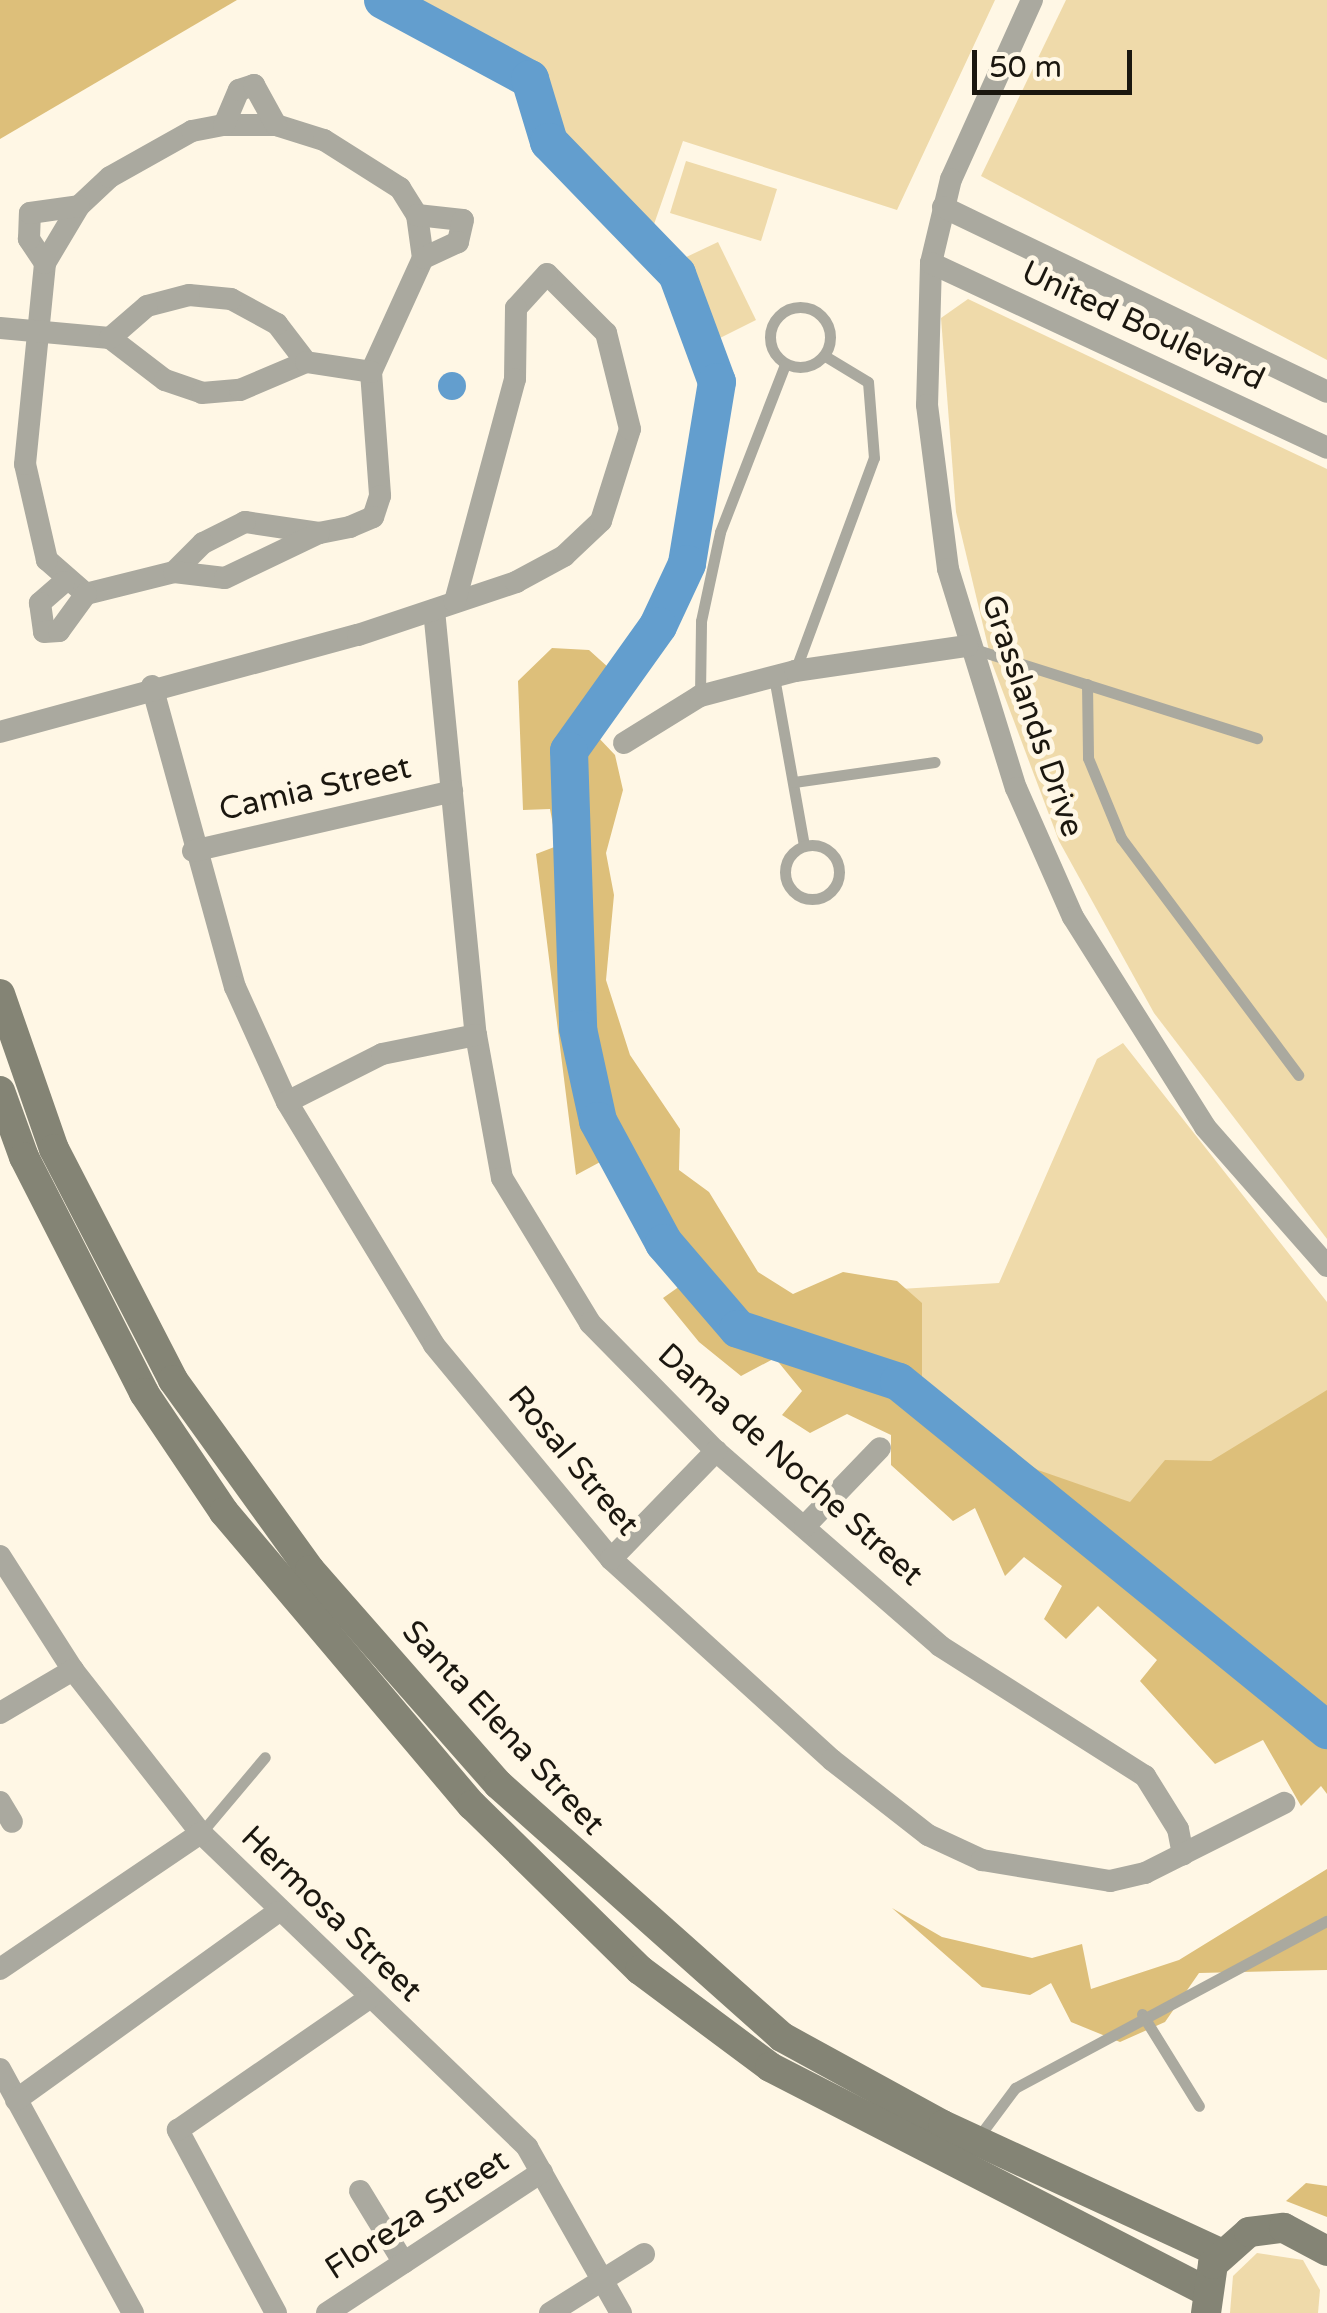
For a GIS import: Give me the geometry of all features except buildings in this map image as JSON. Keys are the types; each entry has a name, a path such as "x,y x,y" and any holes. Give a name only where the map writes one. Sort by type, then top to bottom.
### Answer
{"street":[{"name":"Grasslands Drive","path":"1032,0 943,208 931,264 926,404 967,646 1072,917 1206,1126 1327,1266"},
{"path":"224,125 239,90 254,85 276,125"},
{"path":"64,582 40,603 44,632 59,631 86,594 174,572 224,578 319,533 373,517 380,496 370,372 422,258 417,215 400,188 362,161 276,125 224,125 148,154 79,206 45,264 34,328 25,464 47,560 64,582 86,594"},
{"path":"45,264 28,239 30,213 79,206"},
{"name":"United Boulevard","path":"943,208 1327,392"},
{"path":"417,215 463,220 458,242 422,258"},
{"name":"United Boulevard","path":"931,264 1327,448"},
{"path":"0,732 445,606 564,556 601,522 621,475 625,382 606,333 547,274 516,308 515,379 445,606"},
{"path":"110,338 147,306 189,295 231,298 277,324 306,362"},
{"path":"0,328 34,328 110,338 165,380 202,393 257,384 306,362 370,372"},
{"path":"174,572 203,543 246,522 319,533"},
{"name":"Dama de Noche Street","path":"445,606 452,791 476,1035 502,1178 590,1323 716,1451 940,1646 1145,1776 1172,1816 1183,1855"},
{"path":"624,742 700,696 784,674 967,646"},
{"name":"Rosal Street","path":"152,686 192,851 235,986 286,1102 434,1345 611,1559 928,1836 1009,1866 1110,1880 1183,1855 1284,1802"},
{"name":"Camia Street","path":"192,851 452,791"},
{"name":"Santa Elena Street","path":"0,994 54,1148 113,1272 173,1380 310,1570 498,1784 670,1945 782,2036 976,2140 1220,2253"},
{"path":"286,1102 382,1054 476,1035"},
{"name":"Santa Elena Street","path":"0,1091 24,1158 144,1394 224,1512 472,1805 640,1970 770,2068 1205,2302"},
{"path":"805,1526 880,1448"},
{"path":"611,1559 716,1451"},
{"name":"Hermosa Street","path":"0,1556 73,1670 201,1833 278,1912 508,2124 542,2172 620,2313"},
{"path":"0,1712 73,1670"},
{"path":"0,1969 201,1833"},
{"path":"16,2100 278,1912"},
{"path":"276,2313 178,2130 369,1998"},
{"path":"0,2069 133,2313"},
{"name":"Floreza Street","path":"328,2313 542,2172"},
{"path":"360,2192 404,2263"},
{"path":"1205,2302 1220,2253 1266,2228 1301,2233 1327,2251"},
{"path":"550,2313 644,2254"}],"lane":[{"path":"700,696 701,622 720,532 785,364 772,326 794,308 830,328 825,356"},
{"path":"785,364 825,356 868,382 874,458 784,674 804,845"},
{"path":"967,646 1257,738"},
{"path":"1087,684 1088,758 1121,838 1298,1076"},
{"path":"794,782 935,762"},
{"path":"804,845 821,846 838,864 834,888 820,898 802,898 786,879 790,854 804,845"},
{"path":"201,1833 265,1757"},
{"path":"976,2140 1015,2088 1142,2014 1174,2010 1327,1920"},
{"path":"1142,2014 1199,2106"}],"shaded area":[{"path":"0,0 237,0 0,139"},
{"path":"389,0 995,0 897,210 683,141 652,230 559,131 530,79"},
{"path":"1066,0 1327,0 1327,360 981,176"},
{"path":"686,161 777,189 761,241 670,213"},
{"path":"718,242 756,320 718,339 680,260"},
{"path":"968,299 1327,469 1327,1239 1154,1013 1059,841 992,663 956,512 941,318"},
{"path":"552,648 589,650 609,668 596,735 615,755 623,790 606,853 614,895 606,980 630,1055 680,1129 679,1170 709,1192 758,1272 793,1294 843,1272 897,1281 922,1303 922,1402 1038,1470 1130,1502 1165,1460 1211,1461 1327,1390 1327,1794 1321,1786 1301,1806 1263,1740 1215,1764 1140,1681 1157,1660 1098,1606 1066,1639 1044,1619 1062,1586 1024,1557 1005,1576 975,1508 953,1521 891,1465 891,1435 847,1414 810,1433 782,1415 802,1391 775,1358 741,1376 699,1342 663,1298 680,1286 602,1161 576,1175 536,854 557,846 550,809 523,810 518,681"},
{"path":"1123,1043 1327,1302 1327,1730 899,1382 834,1293 999,1283 1097,1059"},
{"path":"1327,1869 1327,1970 1199,1973 1165,2022 1120,2042 1071,2022 1051,1983 1030,1995 982,1987 892,1908 942,1937 1032,1958 1082,1944 1091,1989 1179,1960"},
{"path":"1306,2183 1327,2186 1327,2217 1286,2201"},
{"path":"1257,2253 1303,2260 1320,2290 1318,2313 1230,2313 1233,2276"}],"water":[{"path":"452,372 462,376 466,386 462,396 452,400 442,396 438,386 442,376"}],"waterway":[{"path":"383,0 530,79 549,142 677,274 717,382 687,564 658,626 569,751 578,1029 598,1121 664,1243 738,1329 899,1382 1327,1730"}]}
